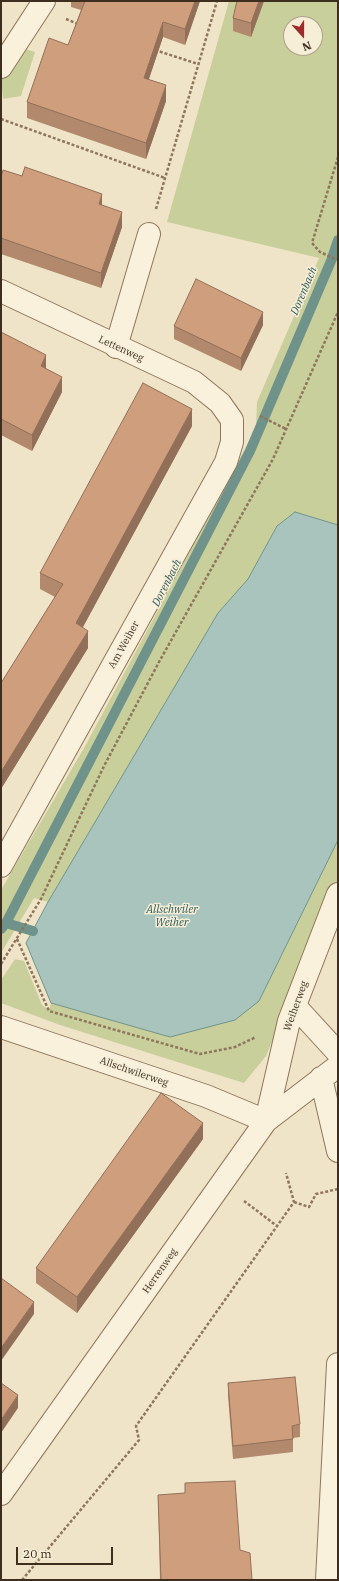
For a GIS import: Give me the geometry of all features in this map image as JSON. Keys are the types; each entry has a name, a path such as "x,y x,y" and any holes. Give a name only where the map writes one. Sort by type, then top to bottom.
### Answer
{"street":[{"path":"1,67 41,5"},
{"path":"116,347 149,234"},
{"name":"Lettenweg","path":"1,291 116,347 194,382 220,404 232,420"},
{"name":"Am Weiher","path":"1,866 226,462 232,442 232,420"},
{"name":"Weiherweg","path":"266,1121 292,1014 338,894"},
{"path":"292,1014 338,1053"},
{"name":"Allschwilerweg","path":"1,1027 206,1096 266,1121"},
{"name":"Herrenweg","path":"1,1494 266,1121 338,1066"},
{"path":"321,1078 338,1150"},
{"path":"327,1580 338,1364"}],"path":[{"path":"149,234 217,1"},
{"path":"41,5 82,25"},
{"path":"155,49 198,64"},
{"path":"1,119 165,178"},
{"path":"338,157 312,243 320,252 338,260"},
{"path":"1,964 41,899 104,766 159,662 273,459 338,312"},
{"path":"254,414 286,429"},
{"path":"17,940 49,1011 200,1054 235,1047 292,1014"},
{"path":"286,1173 294,1202"},
{"path":"222,1184 277,1226"},
{"path":"294,1202 309,1207 316,1194 338,1189"},
{"path":"22,1580 139,1440 136,1426 294,1202"}],"green space":[{"path":"229,1 338,1 338,525 295,512 277,526 248,579 218,613 48,902 34,898 1,953 1,890 84,748 256,428 257,402 319,258 167,222"},
{"path":"20,47 35,52 21,96 3,99 1,77"},
{"path":"338,840 338,888 266,1056 244,1083 60,1025 1,1003 1,980 15,959 24,961 42,1005 49,1010 51,1003 170,1037 259,1001"}],"water":[{"name":"Allschwiler Weiher","path":"295,512 338,525 338,840 259,1001 235,1020 170,1037 51,1003 26,943 48,902 218,613 248,579 277,526"}],"building":[{"path":"85,1 195,1 185,29 163,22 144,78 166,85 146,143 27,102 49,38 68,45"},
{"path":"237,1 259,1 251,23 233,18"},
{"path":"25,167 102,194 99,204 122,212 101,273 1,238 1,177 3,170 22,176"},
{"path":"196,279 263,312 241,358 174,326"},
{"path":"1,332 46,355 41,366 62,377 32,435 1,419"},
{"path":"143,383 192,409 76,623 88,631 1,772 1,683 63,584 40,573"},
{"path":"161,1093 203,1123 77,1297 36,1268"},
{"path":"1,1278 34,1302 1,1348"},
{"path":"295,1377 300,1424 292,1426 293,1439 233,1446 228,1383"},
{"path":"1,1383 18,1395 1,1420"},
{"path":"235,1481 240,1550 250,1553 252,1580 161,1580 158,1495 185,1493 185,1483"}],"waterway":[{"name":"Dorenbach","path":"1,929 6,923 250,451 331,261 338,240"},
{"path":"6,923 33,931"}]}
